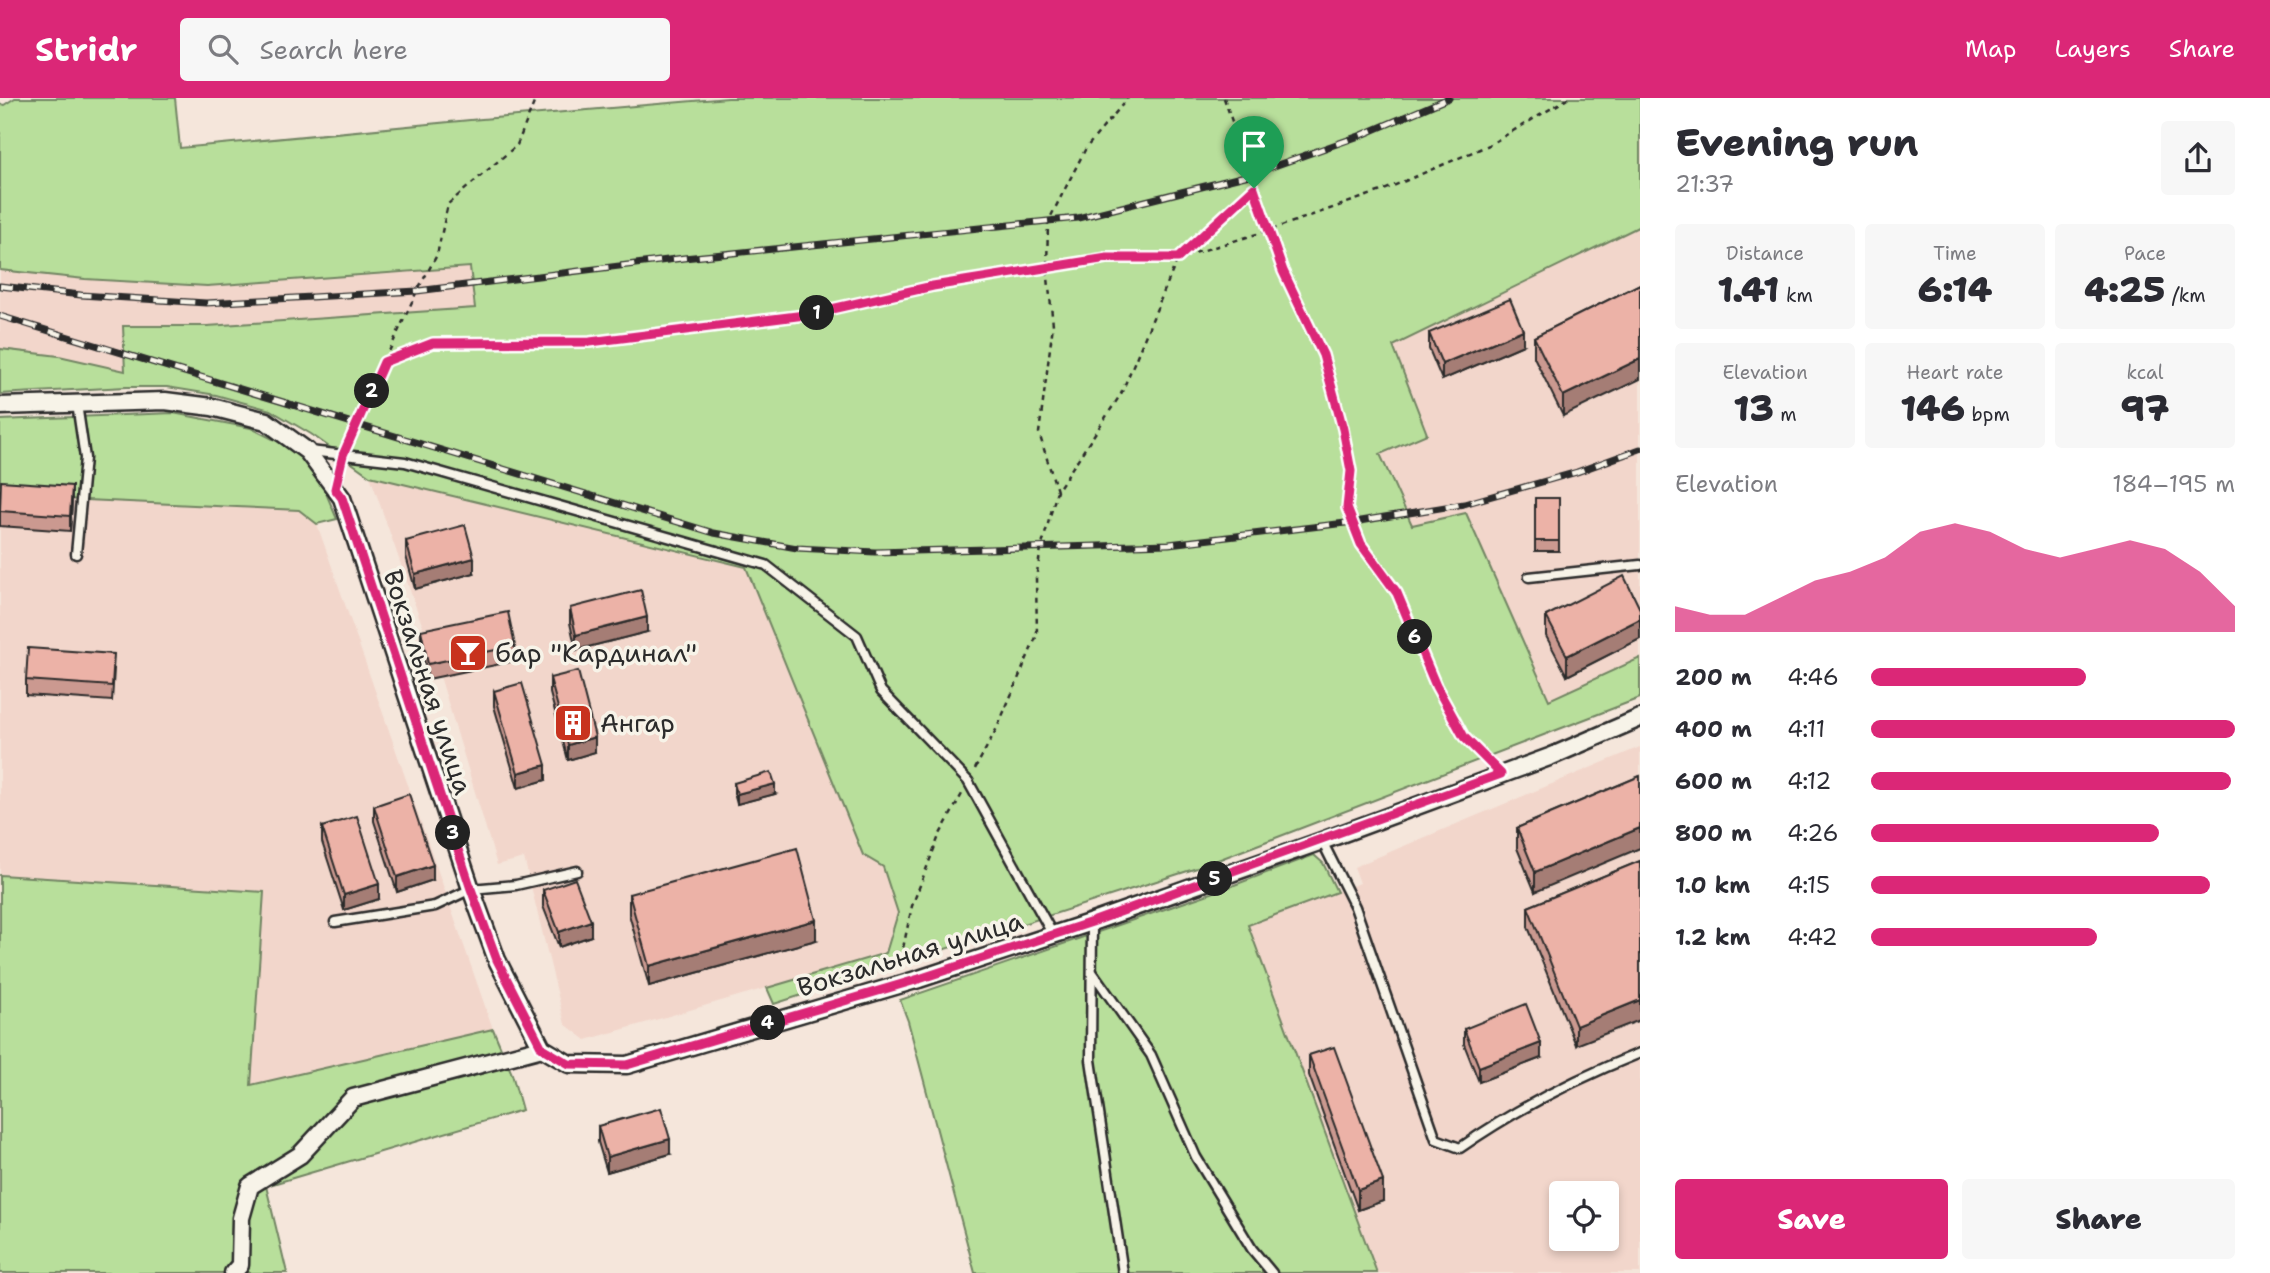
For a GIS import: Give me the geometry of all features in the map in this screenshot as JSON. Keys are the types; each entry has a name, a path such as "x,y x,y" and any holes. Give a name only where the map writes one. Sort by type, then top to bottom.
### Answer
{"street":[{"name":"Вокзальная улица","path":"0,406 164,401 212,407 266,421 307,451 342,498 497,960 542,1048 569,1064 627,1065 895,986 1053,935 1322,841 1552,756 1640,718"},
{"path":"233,1273 240,1265 241,1219 250,1186 300,1155 353,1098 542,1048"}],"lane":[{"path":"76,554 85,458 77,404"},
{"path":"307,451 405,461 766,565 857,636 881,691 968,781 1053,935"},
{"path":"1529,577 1640,565"},
{"path":"1322,841 1355,907 1436,1139 1461,1148 1499,1121 1605,1067 1640,1053"},
{"path":"335,922 435,906 471,889 516,885 577,870"},
{"path":"1092,922 1091,1060 1124,1273"},
{"path":"1092,972 1151,1055 1196,1157 1252,1249 1272,1273"}],"path":[{"path":"343,455 416,291 437,255 448,204 517,145 536,98"},
{"path":"1057,491 1038,433 1053,325 1047,268 1048,222 1086,148 1128,98"},
{"path":"1224,98 1283,271 1323,355 1351,471 1347,508 1361,544 1397,593 1436,686 1464,737 1501,774"},
{"path":"384,362 433,343 590,342 805,315 933,286 1107,258 1178,258 1270,230 1384,190 1489,145 1570,98"},
{"path":"895,986 912,906 939,836 997,728 1037,635 1036,578 1057,491 1121,394 1178,258 1254,188"}],"shaded area":[{"path":"1640,226 1640,658 1549,700 1466,514 1412,525 1380,453 1427,433 1393,346"},
{"path":"470,267 475,308 207,326 124,326 125,371 59,356 0,349 0,270 85,279 207,286"},
{"path":"370,476 746,566 863,855 883,867 898,913 887,953 586,1040 565,1024 524,858 497,865 440,676"},
{"path":"0,496 299,510 317,524 493,1029 251,1085 263,892 0,875"},
{"path":"1640,747 1640,1273 1377,1273 1248,924 1360,883 1354,867"}],"green space":[{"path":"15,98 175,98 180,148 728,98 1640,98 1640,226 1393,346 1427,434 1380,454 1412,525 1466,513 1549,700 1640,658 1640,698 1197,868 774,1004 767,988 886,953 898,913 883,867 863,855 746,567 370,476 311,434 270,410 216,395 167,387 0,394 0,349 59,356 125,371 123,326 207,326 475,308 470,267 207,286 85,279 0,270 0,104 4,105"},
{"path":"173,413 251,428 295,450 323,486 337,519 317,524 299,510 0,496 0,420"},
{"path":"1314,855 1323,863 1337,892 1248,925 1377,1273 975,1273 908,1021 900,1000 1229,887"},
{"path":"0,875 264,892 251,1085 493,1029 512,1074 522,1110 266,1186 287,1273 0,1273"}],"building":[{"path":"1640,284 1640,359 1563,396 1534,337"},
{"path":"1510,299 1523,330 1442,364 1429,333"},
{"path":"1,481 72,486 70,516 0,511"},
{"path":"1535,498 1559,498 1559,541 1535,541"},
{"path":"465,525 474,558 415,574 406,541"},
{"path":"1624,576 1640,609 1640,619 1567,656 1546,616"},
{"path":"641,590 647,617 576,635 570,608"},
{"path":"508,612 515,646 428,664 421,630"},
{"path":"28,648 114,654 112,686 26,680"},
{"name":"Ангар","path":"578,671 595,737 568,745 550,678"},
{"path":"522,683 546,765 518,773 494,691"},
{"path":"771,772 775,784 737,794 734,783"},
{"path":"1640,776 1640,828 1535,872 1517,828"},
{"path":"409,794 433,865 397,877 374,806"},
{"path":"357,816 379,884 344,895 322,827"},
{"path":"797,848 816,920 649,966 629,894"},
{"path":"1640,861 1640,1000 1576,1026 1528,907"},
{"path":"575,879 591,921 559,932 543,890"},
{"path":"1526,1004 1541,1043 1479,1067 1464,1029"},
{"path":"1334,1047 1383,1181 1358,1190 1309,1055"},
{"path":"661,1108 670,1139 607,1157 598,1126"}],"railway":[{"path":"0,286 81,295 206,303 417,291 684,258 1078,218 1249,175 1362,135 1449,98"},
{"path":"0,316 714,533 797,548 875,552 1169,544 1354,522 1464,504 1577,472 1640,449"}],"place":[{"name":"бар \"Кардинал\"","path":"468,653"},
{"name":"Ангар","path":"573,723"}],"route":[{"path":"1254,188 1283,271 1323,355 1351,471 1347,508 1361,544 1397,593 1436,686 1464,737 1501,774 1092,922 919,979 627,1065 569,1064 542,1048 497,960 342,498 335,489 343,455 384,362 433,343 590,342 805,315 933,286 1107,258 1178,258 1254,188"}]}
